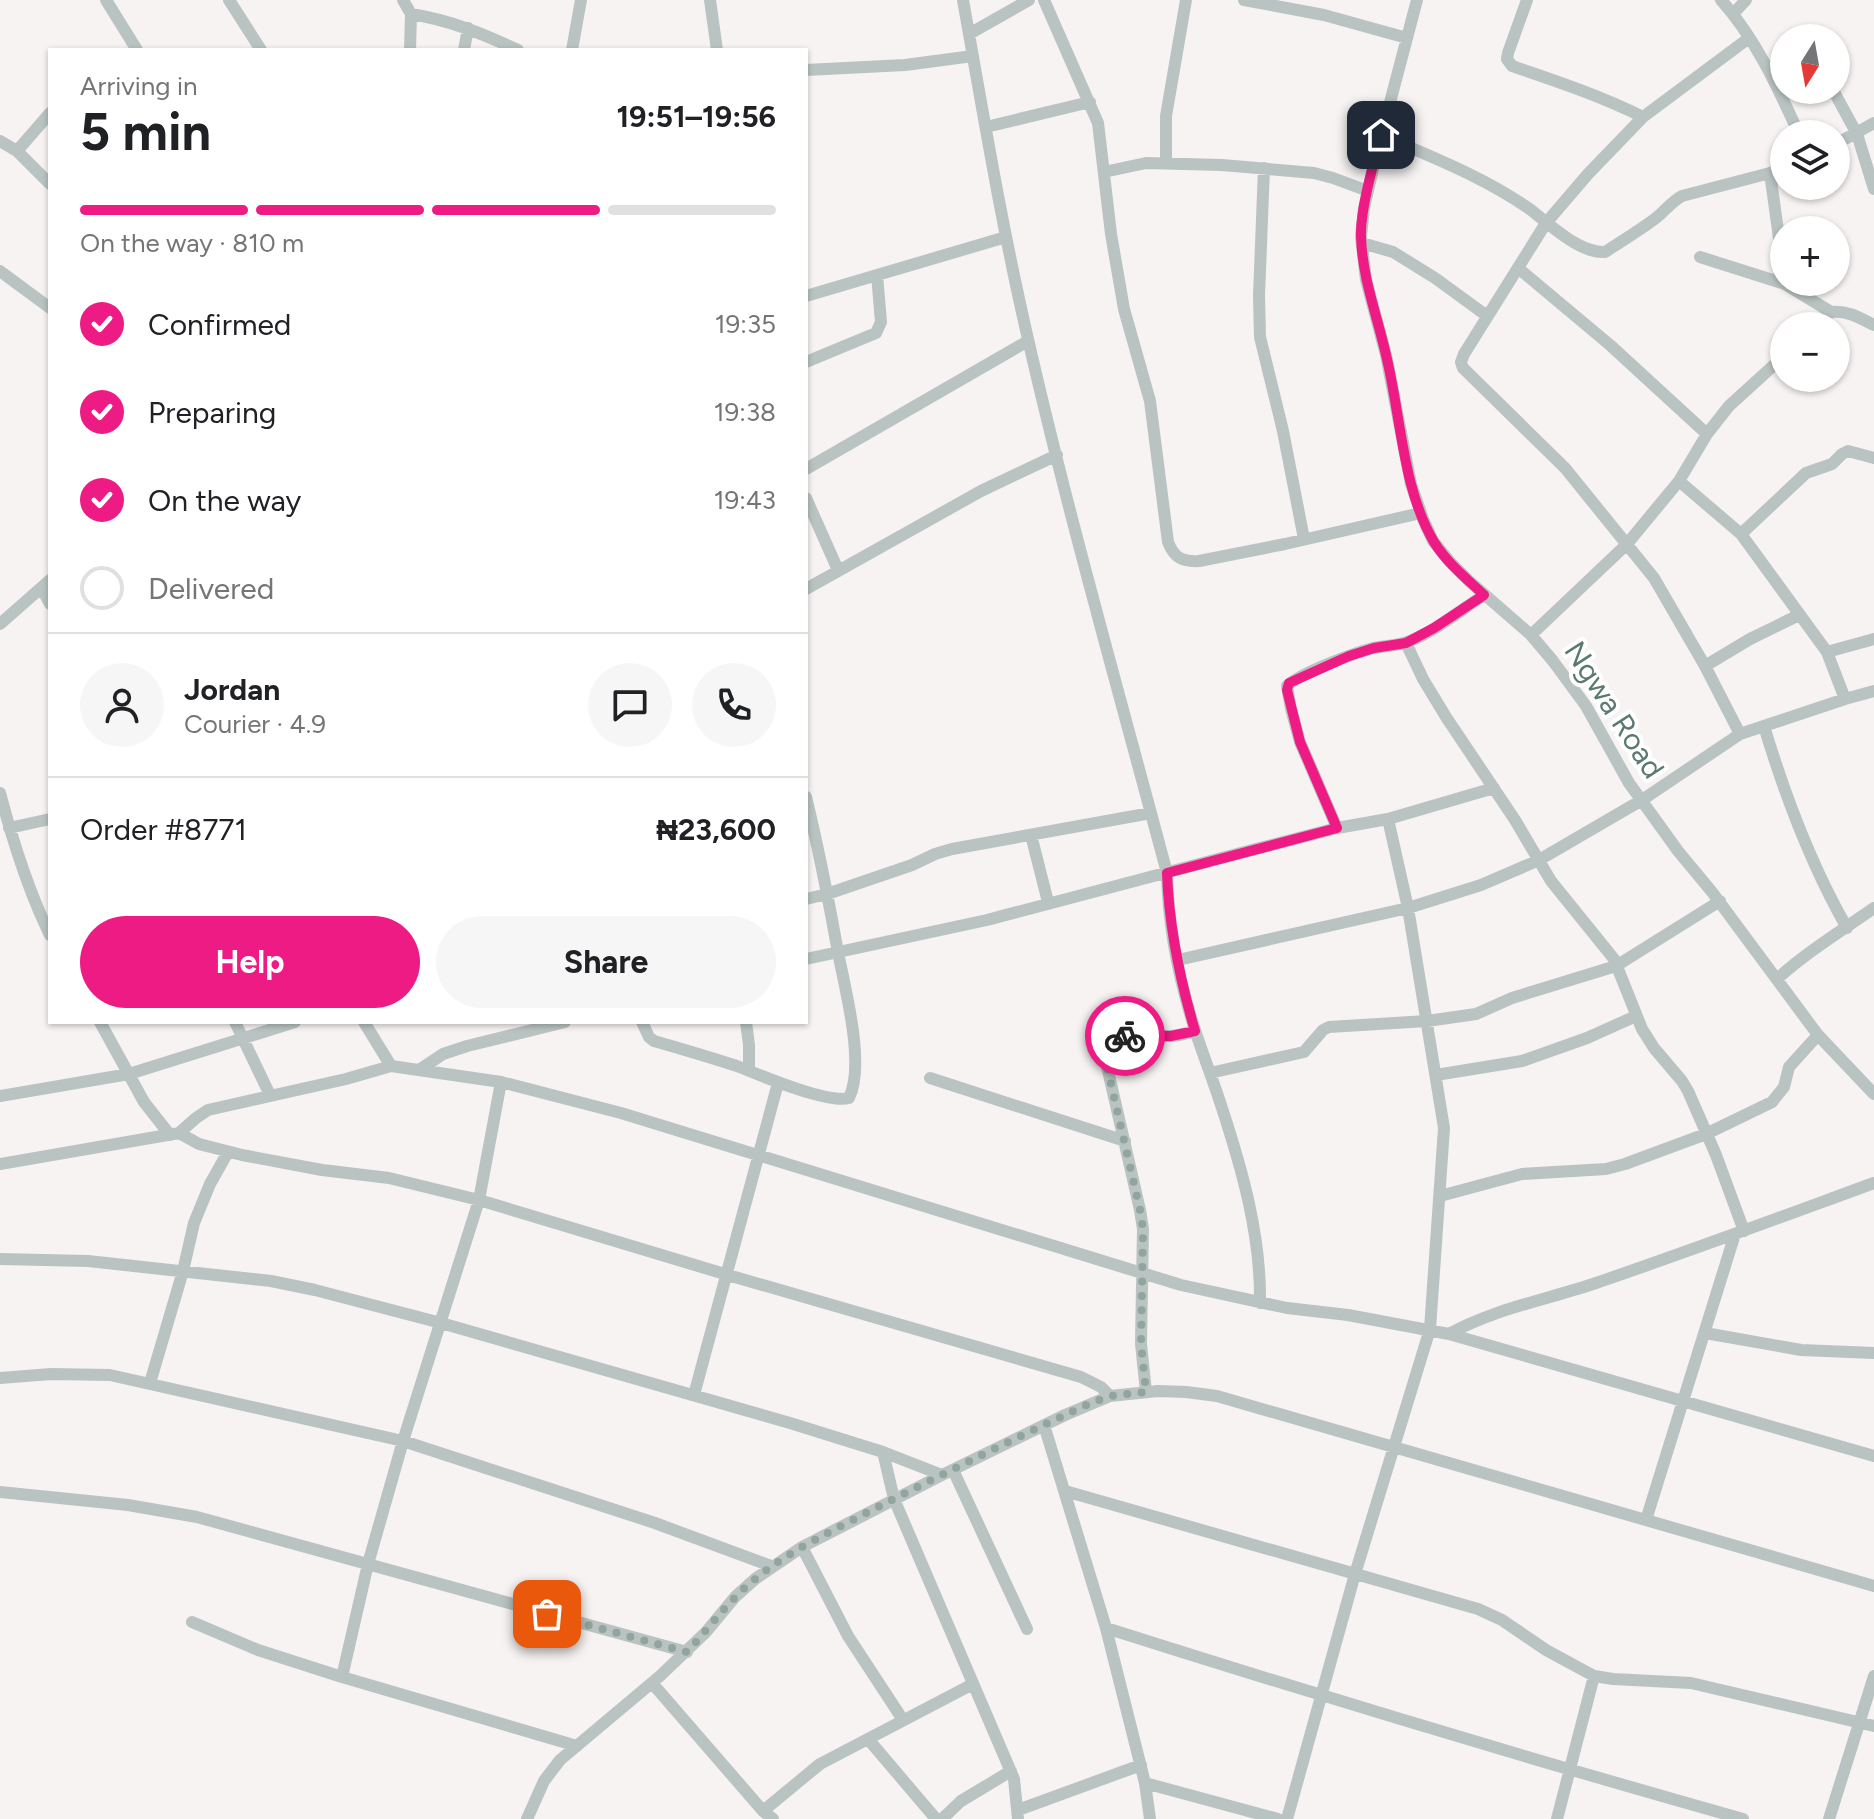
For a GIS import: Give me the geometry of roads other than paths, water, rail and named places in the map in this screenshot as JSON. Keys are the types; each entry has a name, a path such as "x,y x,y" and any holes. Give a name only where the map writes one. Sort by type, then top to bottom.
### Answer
{"street":[{"path":"106,0 136,48"},
{"path":"229,0 260,48"},
{"path":"403,0 411,14 410,48"},
{"path":"572,48 581,0"},
{"path":"710,0 717,48"},
{"path":"963,0 1028,341 1167,873 1170,915 1195,1031 1231,1135 1250,1206 1258,1252 1260,1303"},
{"path":"969,34 1029,0"},
{"path":"1044,0 1098,123 1111,234 1124,309 1150,401 1170,549 1180,559 1199,561 1421,513"},
{"path":"1166,162 1166,116 1186,0"},
{"path":"1244,0 1324,15 1407,38"},
{"name":"Ngwa Road","path":"1417,0 1361,224 1366,280 1386,355 1411,484 1421,513 1442,553 1484,595 1531,635 1553,661 1586,706 1629,783 1678,851 1720,901 1818,1035 1874,1094"},
{"path":"1527,0 1508,53 1507,59 1512,66 1568,85 1643,117"},
{"path":"1721,0 1757,49 1792,120"},
{"path":"1733,14 1746,0"},
{"path":"411,14 468,28 513,48"},
{"path":"464,48 468,28"},
{"path":"1740,734 1654,578 1565,468 1463,368 1461,362 1546,223 1588,174 1643,117 1749,38"},
{"path":"808,70 905,65 973,56"},
{"path":"986,127 1090,102"},
{"path":"1841,104 1857,134 1874,189"},
{"path":"17,151 48,115"},
{"path":"1850,137 1874,123"},
{"path":"1381,135 1493,187 1593,252 1605,252 1643,228 1682,196 1770,173"},
{"path":"0,141 17,151 48,182"},
{"path":"1104,172 1129,165 1166,162 1264,168 1314,173 1368,191"},
{"path":"1264,168 1260,337 1283,431 1304,539"},
{"path":"808,295 1006,237"},
{"path":"1362,243 1393,252 1483,313 1489,313"},
{"path":"1700,257 1770,276"},
{"path":"1518,268 1610,345 1707,434"},
{"path":"0,271 48,307"},
{"path":"808,361 876,333 881,322 877,275"},
{"path":"1808,296 1831,312 1844,312"},
{"path":"1850,313 1874,325"},
{"path":"808,468 1028,341"},
{"path":"1531,635 1627,544 1679,481 1707,434 1729,406 1770,369"},
{"path":"1741,534 1806,473 1832,464 1848,451 1874,458"},
{"path":"808,588 981,491 1057,455"},
{"path":"1679,481 1741,534 1827,652 1845,699"},
{"path":"808,502 838,570"},
{"path":"0,624 46,584"},
{"path":"1337,828 1300,742 1287,686 1349,656 1406,643 1484,595"},
{"path":"1705,666 1799,615"},
{"path":"1827,652 1874,639"},
{"path":"1406,643 1446,717 1551,881 1608,951 1636,1016 1654,1048 1682,1081 1706,1134 1740,1232 1646,1520"},
{"path":"1178,960 1408,908 1456,894 1539,860 1642,800 1740,734 1874,691"},
{"path":"1764,726 1811,857 1847,928"},
{"path":"808,958 987,920 1337,828 1388,819 1494,788"},
{"path":"0,793 36,906 48,931"},
{"path":"643,1024 654,1041 836,1099 844,1100 851,1095 854,1084 853,1035 808,806"},
{"path":"808,899 912,865 935,854 1151,813"},
{"path":"9,828 48,819"},
{"path":"1287,1819 1355,1574 1430,1329 1444,1128 1408,908 1388,819"},
{"path":"1031,835 1048,902"},
{"path":"1210,1073 1304,1052 1329,1027 1427,1021 1476,1014 1512,998 1616,966 1720,901"},
{"path":"1777,979 1793,964 1874,908"},
{"path":"1436,1075 1522,1061 1575,1043 1636,1016"},
{"path":"101,1024 144,1102 175,1134 199,1144 322,1170 389,1178 479,1200 1081,1377 1101,1387 1110,1396"},
{"path":"236,1024 270,1095"},
{"path":"0,1096 129,1074 289,1024"},
{"path":"365,1024 391,1066"},
{"path":"419,1070 443,1054 557,1024"},
{"path":"746,1024 749,1071"},
{"path":"1146,1392 1141,1344 1143,1229 1103,1049 1110,1042 1130,1035 1171,1036 1195,1031"},
{"path":"1440,1196 1522,1174 1606,1169 1706,1134 1772,1102 1784,1087 1789,1067 1818,1035"},
{"path":"0,1164 175,1134 208,1110 391,1066 501,1082 621,1113 1202,1291 1430,1329 1874,1456"},
{"path":"930,1078 1125,1141"},
{"path":"342,1677 368,1564 403,1441 479,1200 501,1082"},
{"path":"694,1395 778,1083"},
{"path":"150,1383 201,1202 228,1152"},
{"path":"1449,1334 1484,1317 1589,1285 1874,1183"},
{"path":"0,1259 88,1261 271,1281 315,1290 694,1395 947,1472 1027,1629"},
{"path":"1705,1333 1801,1350 1874,1353"},
{"path":"0,1378 51,1374 110,1375 403,1441 655,1523 771,1566"},
{"path":"527,1819 544,1781 560,1760 687,1652 735,1597 771,1566 947,1472 1110,1396 1186,1392 1217,1396 1874,1586"},
{"path":"1044,1425 1106,1628 1141,1765 1150,1819"},
{"path":"883,1452 894,1499 1014,1779 1018,1814 1141,1765"},
{"path":"1065,1491 1478,1609 1594,1676 1691,1683 1868,1724"},
{"path":"0,1492 128,1505 197,1517 687,1652"},
{"path":"802,1547 848,1636 903,1720"},
{"path":"192,1622 258,1650 577,1746"},
{"path":"1106,1628 1320,1696 1743,1819"},
{"path":"1557,1819 1594,1676"},
{"path":"1829,1819 1868,1724 1874,1676"},
{"path":"652,1683 768,1815 820,1764 973,1684"},
{"path":"868,1739 936,1819"},
{"path":"942,1819 961,1801 1011,1771"},
{"path":"1145,1783 1278,1819"}]}
